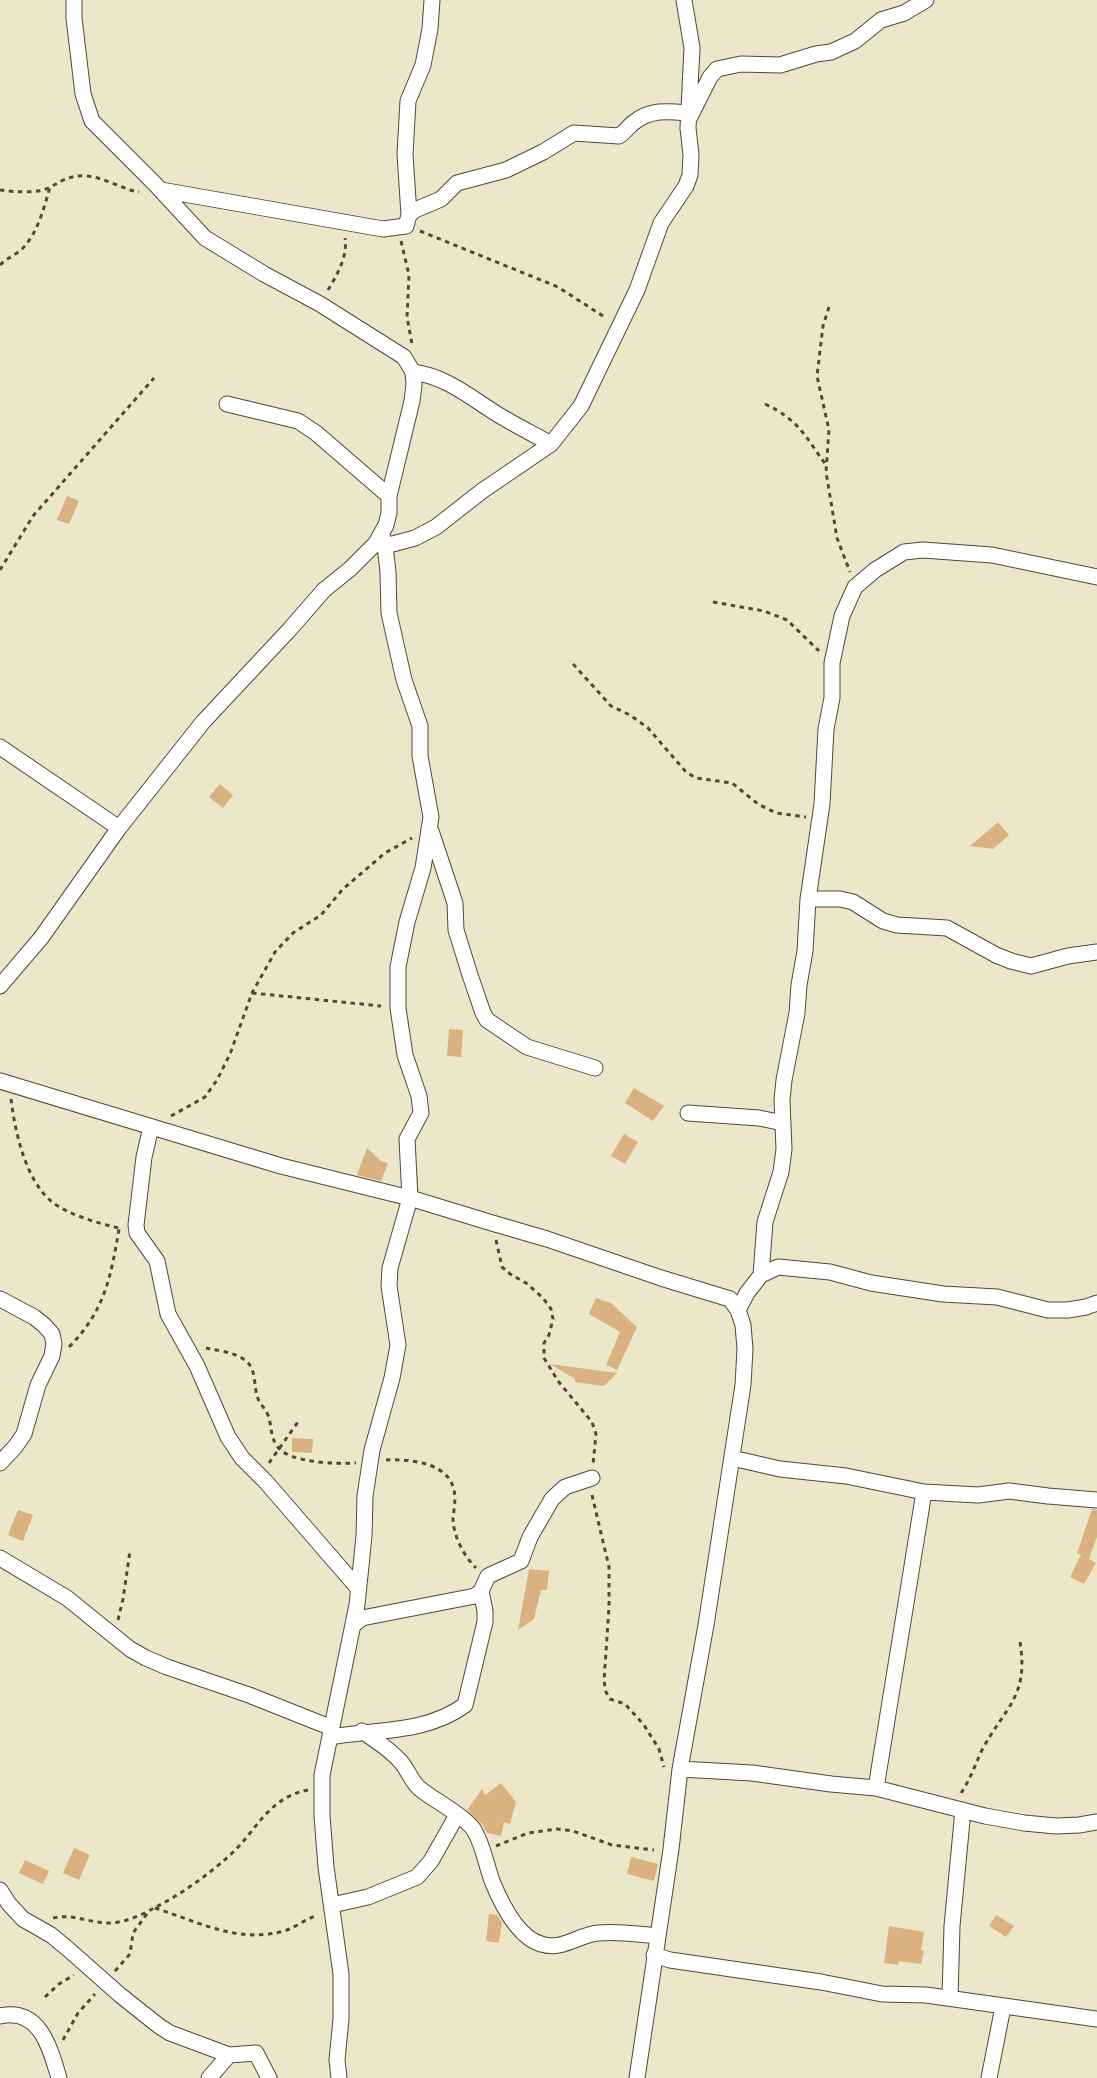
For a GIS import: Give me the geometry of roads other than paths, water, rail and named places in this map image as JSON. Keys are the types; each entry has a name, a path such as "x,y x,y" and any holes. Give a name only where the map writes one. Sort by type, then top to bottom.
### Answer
{"street":[{"path":"74,0 83,94 93,121 205,238 264,274 320,304 404,357 413,372 412,401 389,496 389,513 383,540 389,613 404,680 420,726 420,756 431,817 423,868 407,922 398,967 398,1008 405,1055 421,1105 420,1118 407,1139 410,1198 390,1268 389,1286 398,1345 392,1378 370,1462 353,1625 322,1775 326,1867 341,1974 337,2060 339,2078"},
{"path":"408,220 405,154 408,101 423,65 430,29 432,0"},
{"path":"0,986 41,938 119,828 203,722 324,590 383,540 414,538 436,527 482,491 551,444 581,406 637,290 661,223 686,186 690,175 688,116 692,48 684,0"},
{"path":"688,116 717,69 741,64 780,64 831,52 855,41 881,20 904,13 926,0"},
{"path":"164,193 383,229 408,220 415,210 441,199 456,183 506,170 574,134 620,136 634,122 650,113 662,111 688,116"},
{"path":"413,372 428,374 449,383 498,415 551,444"},
{"path":"226,404 298,421 316,433 389,496"},
{"path":"761,1275 765,1222 781,1172 784,1149 782,1100 805,951 808,899 820,819 826,729 832,698 832,663 842,616 855,587 875,570 904,552 923,550 992,555 1097,577"},
{"path":"0,747 119,828"},
{"path":"430,827 452,893 456,930 487,1020 527,1047 595,1068"},
{"path":"808,899 840,899 853,902 883,921 897,925 947,928 1003,958 1031,966 1068,956 1097,952"},
{"path":"5,1082 281,1166 410,1198 547,1239 730,1299 738,1310 743,1325 745,1349 743,1384 680,1769 671,1849 637,2078"},
{"path":"688,1113 759,1118 783,1123"},
{"path":"151,1127 136,1225 137,1233 157,1261 168,1314 184,1341 228,1437 242,1458 266,1482 357,1587"},
{"path":"738,1310 747,1293 761,1275 778,1267 830,1272 871,1282 943,1294 997,1297 1048,1310 1068,1311 1097,1303"},
{"path":"0,1299 34,1317 44,1325 52,1334 54,1344 52,1356 38,1384 24,1434 0,1463"},
{"path":"732,1458 780,1469 846,1476 924,1492 978,1495 1009,1491 1097,1500"},
{"path":"353,1625 362,1618 475,1596 481,1591 488,1576 520,1561 537,1523 558,1492 592,1478"},
{"path":"876,1788 924,1492"},
{"path":"0,1558 67,1598 130,1649 167,1667 240,1691 331,1732 398,1731 428,1723 465,1705 485,1616 481,1591"},
{"path":"362,1731 400,1761 417,1787 474,1830 500,1899 530,1940 551,1946 563,1945 596,1933 657,1936"},
{"path":"680,1769 752,1773 876,1788 1024,1823 1068,1826 1097,1822"},
{"path":"950,1998 957,1808"},
{"path":"332,1907 368,1897 417,1877 431,1861 457,1815"},
{"path":"0,1890 15,1912 32,1925 51,1935 138,2010 170,2033 229,2055 256,2053 269,2078"},
{"path":"654,1955 670,1960 821,1982 882,1994 950,1998 1097,2019"},
{"path":"989,2078 1002,2007"},
{"path":"0,2016 17,2013 31,2021 44,2034 58,2073"},
{"path":"209,2078 229,2055"}]}
